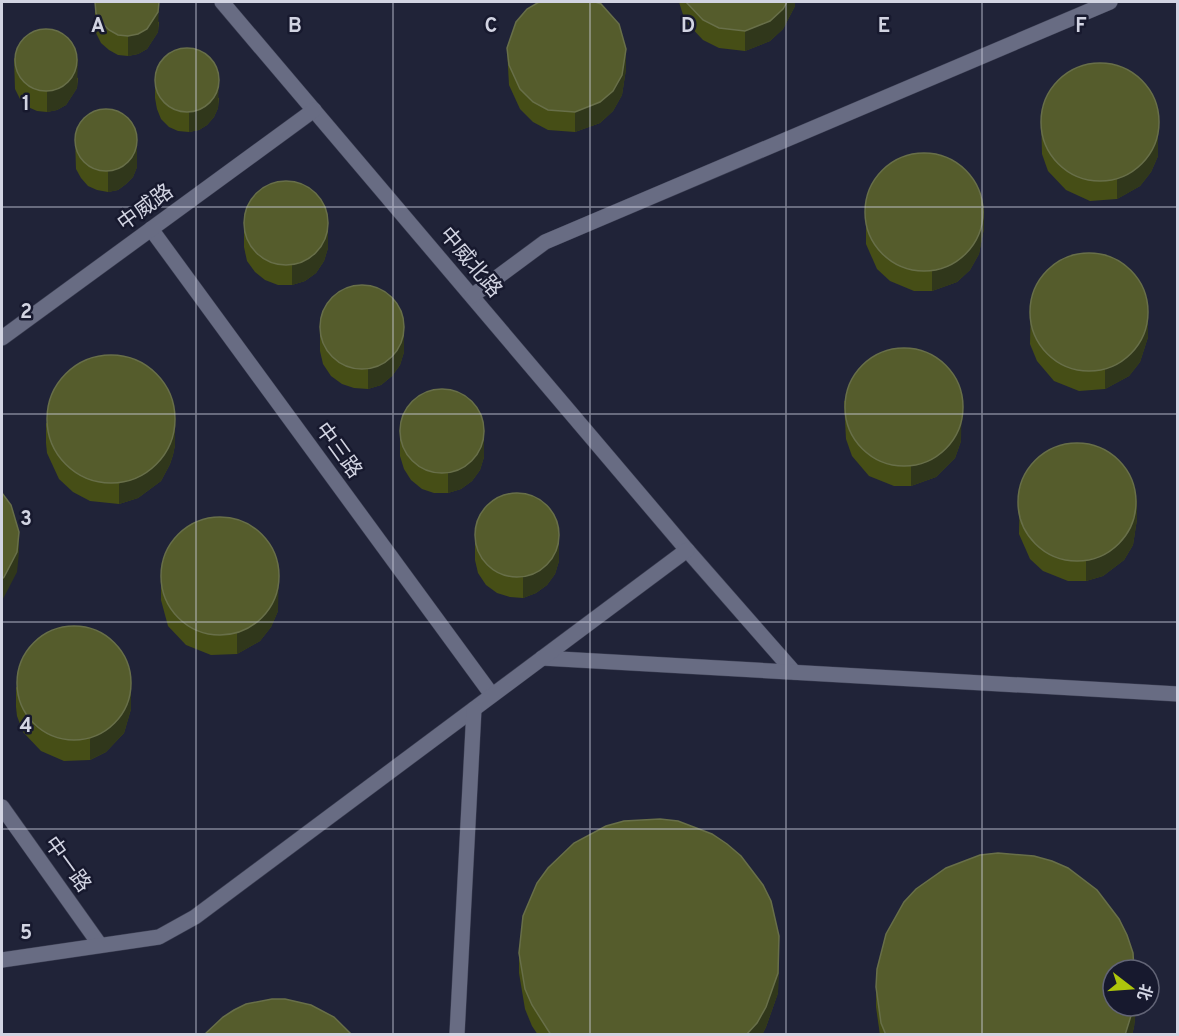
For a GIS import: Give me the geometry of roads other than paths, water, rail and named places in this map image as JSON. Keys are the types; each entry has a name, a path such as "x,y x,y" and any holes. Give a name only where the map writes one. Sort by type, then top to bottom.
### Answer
{"lane":[{"name":"中威北路","path":"222,2 687,550 794,672"},
{"path":"472,296 545,242 1110,2"},
{"name":"中威路","path":"2,338 314,110"},
{"name":"中三路","path":"151,229 492,695"},
{"path":"2,960 159,937 195,917 687,550"},
{"path":"542,658 1178,694"},
{"path":"457,1035 474,709"},
{"name":"中一路","path":"2,807 100,945"}]}
